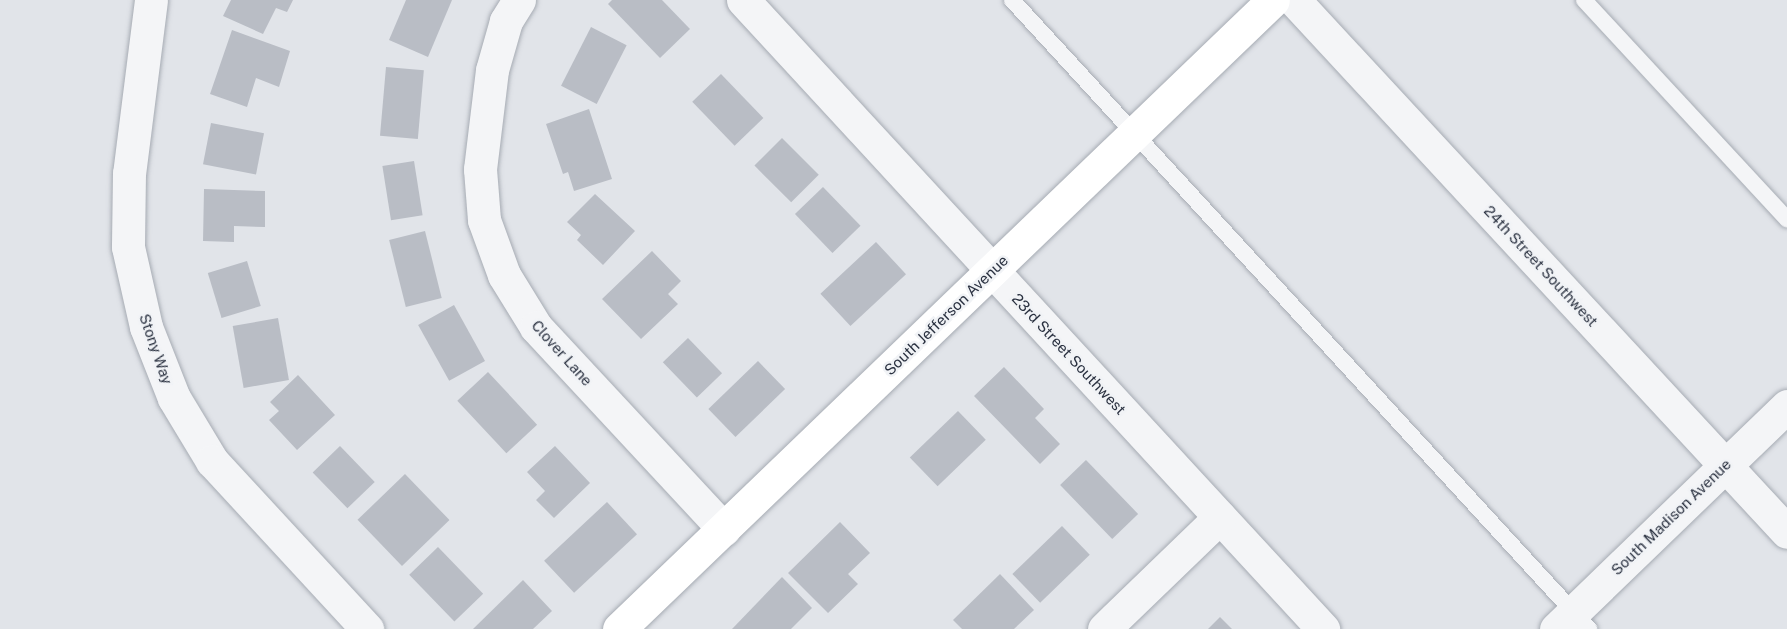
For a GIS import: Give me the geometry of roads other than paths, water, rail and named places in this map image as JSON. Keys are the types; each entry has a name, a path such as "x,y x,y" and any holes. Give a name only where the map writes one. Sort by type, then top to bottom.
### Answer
{"street":[{"name":"Stony Way","path":"151,0 129,172 128,226 128,247 146,327 174,398 212,461 367,629"},
{"name":"Clover Lane","path":"519,0 506,21 492,70 480,169 484,220 504,275 536,327 724,529"},
{"name":"23rd Street Southwest","path":"742,0 1323,629"},
{"name":"South Jefferson Avenue","path":"619,629 1273,0"},
{"name":"24th Street Southwest","path":"1294,0 1787,532"},
{"name":"South Madison Avenue","path":"1572,623 1725,465 1787,406"},
{"path":"1104,629 1220,517"}],"lane":[{"path":"1012,0 1572,623"},
{"path":"1584,0 1787,219"}]}
